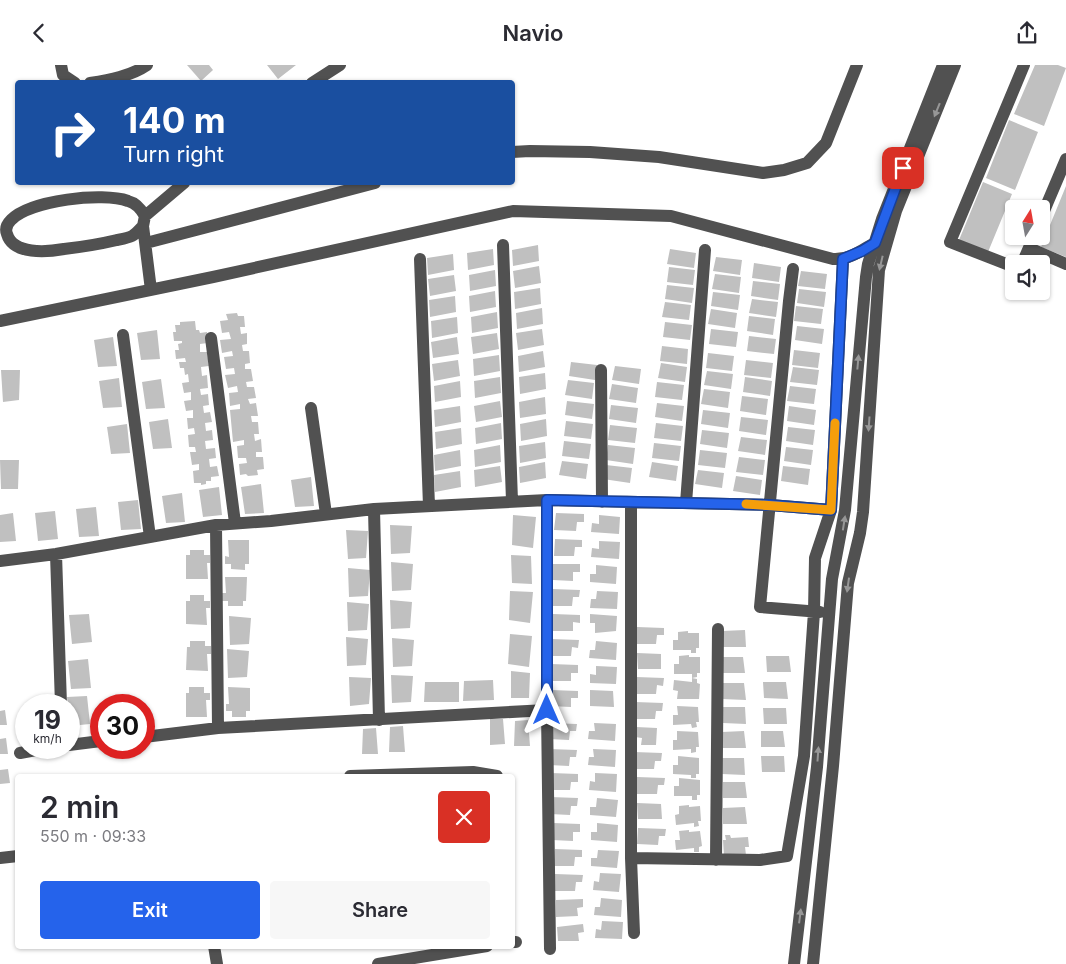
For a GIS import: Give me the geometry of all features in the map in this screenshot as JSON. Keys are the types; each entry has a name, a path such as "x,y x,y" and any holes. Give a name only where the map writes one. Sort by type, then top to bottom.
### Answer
{"street":[{"path":"61,65 63,75 70,80"},
{"path":"109,80 140,70 147,65"},
{"path":"317,80 340,65"},
{"path":"515,152 659,157 763,173 784,170 807,163 826,143 857,65"},
{"path":"794,964 817,767 832,579 844,521 866,277 882,219 943,65"},
{"path":"813,964 833,766 848,583 860,533 863,511 879,270 896,211 955,65"},
{"path":"1005,263 950,242 1024,65"},
{"path":"1049,200 1066,159"},
{"path":"151,290 144,221 140,208 129,201 82,197 36,206 22,212 7,225 7,235 11,242 19,248 52,251 90,246 132,236 144,221 182,185"},
{"path":"146,243 366,185"},
{"path":"0,321 513,211 671,216 814,255 843,259 862,251 888,236"},
{"path":"503,245 512,501"},
{"path":"1036,245 1066,264"},
{"path":"686,503 705,251"},
{"path":"420,259 429,506"},
{"path":"631,858 760,860 787,856 804,756 814,612 814,558 831,510 843,259"},
{"path":"793,269 788,301 760,607 829,613"},
{"path":"123,335 150,537"},
{"path":"211,338 235,523"},
{"path":"601,370 602,502"},
{"path":"310,408 326,514"},
{"path":"0,561 216,525 271,521 374,509 547,500 770,505 831,510"},
{"path":"547,500 550,949"},
{"path":"631,503 631,858 634,933"},
{"path":"374,509 378,719"},
{"path":"216,525 218,728"},
{"path":"56,553 61,694"},
{"path":"716,860 718,629"},
{"path":"155,736 218,728 547,710"},
{"path":"412,774 474,772 486,774"},
{"path":"0,857 15,856"},
{"path":"214,949 217,964"},
{"path":"378,964 469,949"}],"building":[{"path":"187,65 209,65 213,70 200,80"},
{"path":"267,65 296,65 278,79"},
{"path":"1035,65 1058,65 1066,68 1044,126 1014,114"},
{"path":"1009,120 1038,132 1015,190 986,178"},
{"path":"983,182 1012,194 1010,200 1005,200 1005,211 988,252 959,240"},
{"path":"1066,186 1066,257 1041,247 1042,245 1050,245 1050,225"},
{"path":"538,245 539,261 513,266 512,250"},
{"path":"493,249 494,265 468,270 467,253"},
{"path":"670,249 696,253 694,268 667,264"},
{"path":"453,254 454,270 428,275 427,258"},
{"path":"716,257 742,260 740,275 713,271"},
{"path":"754,263 781,267 779,282 752,278"},
{"path":"539,266 541,283 515,288 513,271"},
{"path":"669,267 695,270 693,285 667,282"},
{"path":"495,270 496,286 470,291 469,275"},
{"path":"801,271 827,274 825,289 798,286"},
{"path":"715,274 741,277 739,293 712,289"},
{"path":"454,275 456,291 430,296 428,279"},
{"path":"753,281 780,284 778,300 751,296"},
{"path":"667,285 694,288 692,303 665,299"},
{"path":"540,288 541,304 515,309 514,292"},
{"path":"799,289 826,292 824,307 797,303"},
{"path":"495,291 496,307 470,312 469,296"},
{"path":"713,292 740,295 738,310 711,306"},
{"path":"455,296 456,312 430,317 429,300"},
{"path":"752,299 778,302 776,317 749,313"},
{"path":"665,302 691,305 689,320 662,317"},
{"path":"796,306 823,309 821,324 794,321"},
{"path":"542,308 543,324 517,329 516,313"},
{"path":"711,309 737,313 735,328 708,324"},
{"path":"497,312 498,328 472,333 471,317"},
{"path":"237,313 238,316 244,316 245,327 240,327 241,334 247,333 247,344 242,345 243,351 249,351 250,363 245,364 245,369 251,369 253,381 246,382 247,387 254,387 256,398 248,399 250,404 256,403 258,416 251,416 252,422 258,422 259,434 254,434 255,441 261,439 262,452 256,452 256,457 263,457 264,469 257,470 258,475 248,476 246,474 240,475 239,464 247,463 246,458 238,458 237,446 244,445 244,440 233,442 230,410 240,409 240,404 230,406 229,393 238,392 237,386 228,388 225,375 235,374 234,368 226,369 224,357 233,356 232,351 222,353 220,340 231,339 229,332 222,333 220,321 228,320 226,314"},
{"path":"749,316 775,319 773,335 747,331"},
{"path":"457,317 458,333 432,338 431,321"},
{"path":"195,321 196,330 199,330 200,333 207,332 208,343 200,344 200,352 207,352 209,366 201,367 202,376 207,375 208,388 200,389 201,395 208,394 209,405 203,406 204,413 210,412 212,422 205,423 206,431 212,430 213,440 205,441 206,449 215,448 216,458 209,459 210,467 217,466 219,476 211,477 211,481 206,481 206,484 201,485 201,483 194,483 193,471 199,470 199,464 192,465 190,452 196,452 195,447 189,447 188,435 195,434 194,428 188,429 187,418 193,418 193,410 186,411 184,401 191,400 191,392 184,393 182,383 189,382 188,374 185,375 184,368 180,368 179,362 186,362 185,358 176,359 175,350 179,350 178,344 182,343 182,341 174,341 173,332 176,332 175,325 180,325 180,322"},
{"path":"665,322 692,325 690,340 663,337"},
{"path":"797,326 824,329 822,344 795,340"},
{"path":"542,329 544,345 518,350 516,333"},
{"path":"711,329 738,332 736,347 709,344"},
{"path":"157,330 160,359 141,360 137,333"},
{"path":"497,333 499,349 473,354 471,337"},
{"path":"749,336 776,339 774,354 747,351"},
{"path":"113,337 117,366 98,367 94,340"},
{"path":"457,337 459,354 433,358 431,342"},
{"path":"662,346 688,349 687,364 660,361"},
{"path":"794,350 820,353 818,368 792,365"},
{"path":"543,351 545,367 519,372 518,356"},
{"path":"708,353 734,356 732,371 706,368"},
{"path":"499,355 500,371 474,376 473,359"},
{"path":"458,360 460,376 434,381 432,364"},
{"path":"746,360 773,363 771,378 744,375"},
{"path":"571,362 597,365 595,380 569,376"},
{"path":"661,363 687,367 685,382 658,378"},
{"path":"615,366 641,369 639,384 612,380"},
{"path":"793,367 819,370 817,385 790,382"},
{"path":"1,370 20,370 19,400 3,402"},
{"path":"707,371 733,374 731,389 704,385"},
{"path":"545,373 546,389 520,394 519,377"},
{"path":"500,377 501,393 475,398 474,381"},
{"path":"745,377 772,381 770,396 743,392"},
{"path":"119,378 122,407 103,408 99,381"},
{"path":"161,379 165,408 146,409 142,382"},
{"path":"568,380 594,383 592,399 565,395"},
{"path":"460,381 461,397 435,402 434,386"},
{"path":"657,382 684,385 682,400 655,397"},
{"path":"612,384 638,388 636,403 609,399"},
{"path":"790,386 816,389 814,404 787,401"},
{"path":"704,389 730,392 728,408 701,404"},
{"path":"742,396 768,399 766,415 740,411"},
{"path":"545,397 546,414 520,418 519,402"},
{"path":"500,401 502,417 476,422 474,406"},
{"path":"567,401 594,404 592,419 565,415"},
{"path":"657,403 684,406 682,421 655,417"},
{"path":"611,405 638,408 636,423 609,419"},
{"path":"460,406 461,422 435,427 434,410"},
{"path":"789,406 816,410 814,425 787,421"},
{"path":"703,410 730,413 728,428 701,424"},
{"path":"741,417 768,420 766,435 739,431"},
{"path":"168,419 172,448 153,449 149,422"},
{"path":"546,419 547,436 521,441 520,424"},
{"path":"566,421 593,424 591,439 564,436"},
{"path":"501,423 502,439 476,444 475,428"},
{"path":"656,423 683,426 681,441 654,438"},
{"path":"127,424 130,453 111,454 107,427"},
{"path":"610,425 637,428 635,443 608,440"},
{"path":"788,427 815,430 813,445 786,441"},
{"path":"461,428 462,444 436,449 435,432"},
{"path":"702,430 729,433 727,448 700,444"},
{"path":"741,437 767,440 765,455 738,451"},
{"path":"564,441 591,444 589,459 562,456"},
{"path":"545,442 546,458 520,463 519,446"},
{"path":"654,443 681,446 679,461 652,458"},
{"path":"500,445 501,462 475,467 474,450"},
{"path":"608,445 635,448 633,464 606,460"},
{"path":"786,447 813,450 811,465 784,461"},
{"path":"460,450 461,466 435,471 434,455"},
{"path":"700,450 727,453 725,468 698,465"},
{"path":"739,457 765,460 763,475 736,472"},
{"path":"0,460 19,460 18,489 1,489"},
{"path":"562,461 588,464 586,479 559,475"},
{"path":"545,462 546,478 520,483 519,467"},
{"path":"652,462 678,466 676,481 649,477"},
{"path":"606,465 632,468 630,483 603,479"},
{"path":"500,466 502,482 475,487 474,470"},
{"path":"783,466 810,469 808,485 781,481"},
{"path":"698,470 724,473 722,488 695,484"},
{"path":"460,471 461,487 435,492 434,475"},
{"path":"736,476 762,480 760,495 733,491"},
{"path":"311,477 314,506 295,507 291,480"},
{"path":"261,484 264,513 245,514 241,487"},
{"path":"219,487 222,515 203,517 199,490"},
{"path":"182,493 185,522 166,523 162,496"},
{"path":"138,500 141,529 121,530 118,502"},
{"path":"96,507 99,536 79,537 76,509"},
{"path":"55,511 58,539 38,541 35,513"},
{"path":"13,513 16,541 0,542 0,515"},
{"path":"556,513 584,514 584,522 577,522 576,531 554,530"},
{"path":"513,515 536,517 533,548 512,545"},
{"path":"599,515 620,517 619,534 591,532 592,523 599,524"},
{"path":"390,525 412,526 410,553 391,554"},
{"path":"346,530 368,531 366,558 348,559"},
{"path":"555,539 582,540 582,547 575,547 574,556 554,556"},
{"path":"228,540 249,540 249,564 245,564 245,570 231,569 231,564 225,564 225,556 229,557"},
{"path":"599,541 620,542 619,559 591,557 592,548 599,549"},
{"path":"190,550 204,550 204,555 210,555 210,563 207,563 208,579 186,579 186,555 190,555"},
{"path":"511,555 531,556 532,584 512,583"},
{"path":"391,562 413,564 411,590 392,591"},
{"path":"553,564 580,564 580,572 573,572 573,581 553,580"},
{"path":"596,565 617,567 616,584 590,582 590,574 596,574"},
{"path":"348,568 370,570 368,596 349,597"},
{"path":"225,577 247,577 246,601 243,601 243,606 228,606 228,601 222,601 222,593 226,593"},
{"path":"552,589 580,590 579,597 573,597 572,606 552,606"},
{"path":"510,591 533,592 530,623 509,620"},
{"path":"597,591 618,592 617,609 590,608 591,599 596,599"},
{"path":"190,595 204,595 204,601 210,601 210,608 206,608 207,625 186,624 186,601 190,601"},
{"path":"390,600 412,602 410,628 391,629"},
{"path":"347,602 369,604 367,630 348,631"},
{"path":"89,614 92,642 72,644 69,615"},
{"path":"553,614 580,615 580,623 573,622 573,631 552,631"},
{"path":"590,614 617,616 616,631 595,633 595,623 590,623"},
{"path":"229,616 251,618 249,644 230,645"},
{"path":"637,627 664,628 664,635 657,635 656,644 636,644"},
{"path":"745,630 746,647 723,647 722,631"},
{"path":"688,631 688,633 699,633 699,648 696,648 696,653 691,653 691,650 673,650 673,640 678,640 678,632"},
{"path":"510,634 532,636 529,667 508,664"},
{"path":"346,637 368,639 366,665 347,666"},
{"path":"392,638 414,640 412,666 393,667"},
{"path":"551,639 579,640 578,648 572,647 571,656 551,656"},
{"path":"190,641 205,641 205,646 211,646 211,654 207,654 208,671 186,670 187,647 190,647"},
{"path":"596,641 617,643 616,660 589,658 590,650 595,650"},
{"path":"227,649 249,651 247,677 228,678"},
{"path":"637,653 661,654 661,669 638,669"},
{"path":"689,655 689,657 700,657 700,673 697,673 697,677 692,678 692,674 674,674 674,664 679,664 679,656"},
{"path":"766,656 789,656 791,672 767,672"},
{"path":"721,657 743,657 745,673 721,673"},
{"path":"88,659 91,688 71,689 68,661"},
{"path":"551,664 578,665 578,673 571,673 571,681 550,681"},
{"path":"596,666 617,667 616,684 590,683 590,674 596,675"},
{"path":"511,671 530,673 529,698 511,698"},
{"path":"391,675 413,676 411,702 392,703"},
{"path":"349,677 371,678 369,704 350,706"},
{"path":"636,677 664,678 663,686 657,685 656,694 636,694"},
{"path":"692,678 697,679 697,683 700,684 699,699 677,699 678,691 673,690 674,680 692,682"},
{"path":"493,680 494,700 463,701 464,681"},
{"path":"425,682 459,682 459,702 424,702"},
{"path":"763,682 786,682 788,699 764,698"},
{"path":"721,683 744,683 746,700 722,699"},
{"path":"189,687 204,687 204,693 210,693 210,700 206,700 207,717 186,717 186,693 189,693"},
{"path":"228,687 250,688 250,711 246,711 246,717 232,717 232,711 226,711 226,704 229,704"},
{"path":"551,690 578,691 578,698 571,698 571,707 550,706"},
{"path":"590,690 613,691 614,707 590,706"},
{"path":"80,696 87,696 90,724 80,725"},
{"path":"635,702 663,703 662,711 656,711 655,719 635,719"},
{"path":"677,706 698,707 699,722 696,722 697,727 692,728 691,724 673,725 673,715 678,715"},
{"path":"722,707 745,707 746,724 723,723"},
{"path":"763,708 786,708 787,724 764,724"},
{"path":"5,710 7,725 0,725 0,711"},
{"path":"490,719 503,719 505,744 490,745"},
{"path":"528,720 530,746 514,746 515,721"},
{"path":"549,723 577,724 576,731 570,731 569,740 549,739"},
{"path":"594,723 616,724 615,741 588,739 589,731 595,731"},
{"path":"403,726 405,752 389,752 390,727"},
{"path":"636,727 657,728 656,745 641,745 642,738 635,737"},
{"path":"376,728 378,754 362,754 363,729"},
{"path":"677,731 698,732 699,747 696,747 696,752 691,753 691,749 673,750 673,740 677,740"},
{"path":"744,731 746,748 722,748 722,732"},
{"path":"761,731 783,731 785,747 761,747"},
{"path":"6,738 8,754 0,754 0,739"},
{"path":"549,749 577,750 576,757 570,757 569,766 549,765"},
{"path":"593,749 616,750 615,767 588,765 589,757 594,757"},
{"path":"634,752 662,753 661,761 655,761 654,769 633,769"},
{"path":"678,756 699,758 699,774 696,774 696,778 691,778 691,775 673,774 673,765 678,765"},
{"path":"761,756 784,756 785,772 762,772"},
{"path":"721,758 744,758 745,775 722,774"},
{"path":"8,769 10,783 0,784 0,770"},
{"path":"551,773 578,774 578,782 571,782 570,790 550,790"},
{"path":"595,773 617,774 616,792 589,790 590,781 595,782"},
{"path":"637,777 665,778 664,785 658,785 657,794 636,794"},
{"path":"679,778 700,780 700,795 697,795 697,800 692,800 692,796 674,796 674,786 679,786"},
{"path":"723,782 745,782 747,798 723,798"},
{"path":"550,797 578,798 577,806 571,806 570,815 550,814"},
{"path":"597,798 618,800 616,817 590,815 590,807 596,807"},
{"path":"637,803 661,804 662,819 638,819"},
{"path":"689,805 689,807 700,806 701,821 698,821 699,826 694,827 694,823 676,825 675,815 679,814 679,806"},
{"path":"745,807 747,824 723,824 723,808"},
{"path":"553,823 580,824 580,832 573,832 573,841 552,840"},
{"path":"597,823 618,825 617,842 591,840 591,832 597,832"},
{"path":"638,828 666,829 665,836 659,836 658,845 637,844"},
{"path":"689,830 689,832 700,831 702,846 699,847 699,852 694,852 694,848 676,850 675,840 680,840 679,831"},
{"path":"725,835 730,835 731,838 748,837 749,847 745,847 746,855 724,856 723,840 726,840"},
{"path":"555,849 582,850 582,857 575,857 574,866 554,866"},
{"path":"598,850 619,851 617,868 591,866 591,858 597,858"},
{"path":"600,873 621,874 619,892 593,890 594,881 599,882"},
{"path":"555,874 583,875 582,882 576,882 575,891 554,891"},
{"path":"601,898 622,900 621,917 594,915 595,907 600,907"},
{"path":"583,899 583,907 577,908 578,916 556,917 556,900"},
{"path":"602,921 623,922 622,939 595,938 596,929 601,930"},
{"path":"583,924 584,932 578,933 579,941 558,941 557,927"}],"slow traffic":[{"path":"746,504 831,510 835,423"}],"route":[{"path":"547,710 547,500 770,505 831,510 843,259 875,243 882,219 903,168"}]}
